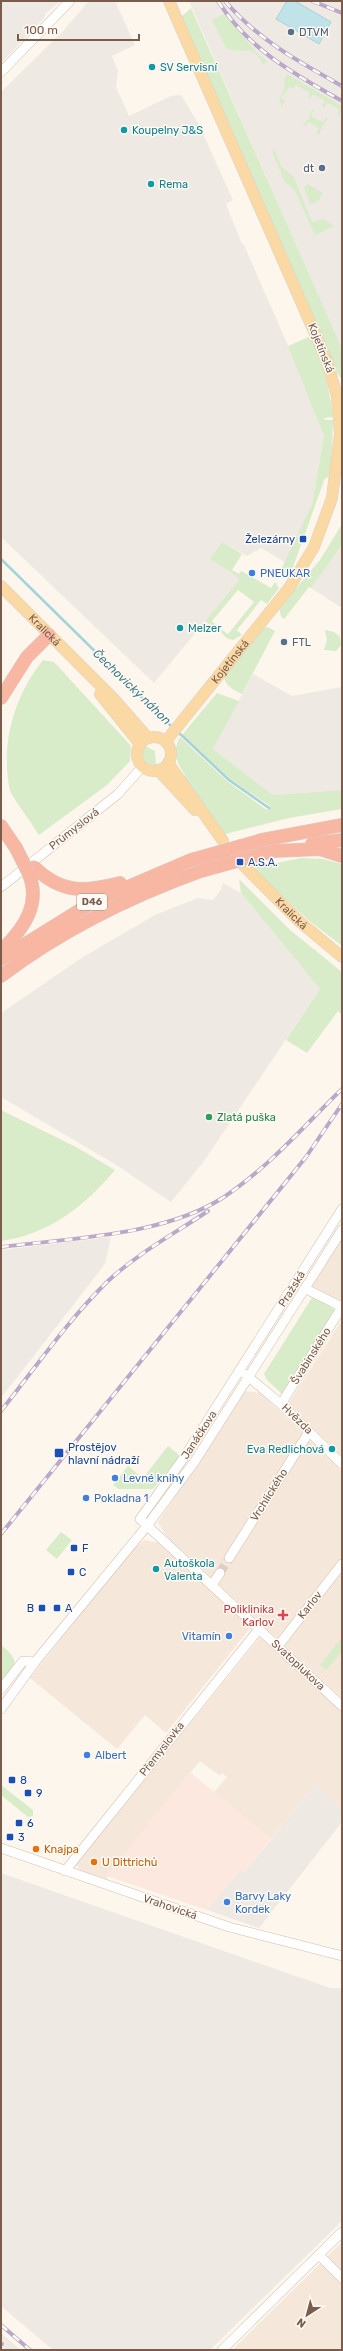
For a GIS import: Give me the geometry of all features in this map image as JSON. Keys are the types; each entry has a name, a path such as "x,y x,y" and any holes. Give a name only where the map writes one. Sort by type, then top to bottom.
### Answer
{"highway":[{"path":"1,698 27,657 49,636"},
{"name":"D46","path":"1,959 93,902 156,873 191,860 262,840 342,825"},
{"path":"1,826 31,869 54,883 70,888 82,890 103,887 156,873"},
{"name":"D46","path":"1,976 58,936 100,913 162,885 201,871 273,851 342,840"},
{"path":"273,851 320,849 342,856"},
{"path":"1,951 20,932 30,914 33,893 31,869"}],"main road":[{"name":"Kojetínská","path":"167,740 288,588 309,558 332,498 341,434 337,396 327,361 169,1"},
{"name":"Kralická","path":"1,586 87,675 114,699 144,741"},
{"path":"159,738 167,740 171,753 168,763 158,770 150,770 143,766 138,756 144,741 159,738"},
{"path":"168,763 223,841"},
{"path":"158,770 181,797 208,821"},
{"name":"Kralická","path":"244,866 300,922 342,957"}],"street":[{"path":"1,72 70,1"},
{"name":"Průmyslová","path":"1,887 118,794 143,766"},
{"name":"Pražská","path":"241,1369 342,1209"},
{"name":"Pražská","path":"306,1288 342,1230"},
{"path":"306,1288 342,1307"},
{"name":"Janáčkova","path":"1,1709 36,1662 147,1526 195,1461 306,1288"},
{"name":"Švabinského","path":"281,1404 342,1307"},
{"name":"Hvězda","path":"241,1369 249,1378 281,1404 342,1464"},
{"name":"Janáčkova","path":"233,1403 240,1382 241,1369"},
{"name":"Janáčkova","path":"147,1526 140,1519 186,1456 241,1369"},
{"name":"Vrchlického","path":"229,1558 309,1432"},
{"path":"186,1456 195,1461"},
{"name":"Svatoplukova","path":"147,1526 342,1706"},
{"name":"Karlov","path":"278,1646 342,1564"},
{"path":"212,1586 220,1573"},
{"name":"Přemyslovka","path":"66,1871 259,1629"},
{"path":"1,1689 23,1661 36,1662"},
{"name":"Vrahovická","path":"1,1848 242,1931 342,1956"},
{"path":"222,2350 342,2232"},
{"path":"319,2255 342,2278"}],"shaded area":[{"path":"1,1 61,1 46,13 44,18 1,63"},
{"path":"89,1 115,1 135,45 112,56 118,71 116,87 129,116 171,96 181,95 199,125 233,200 226,204 241,242 244,245 303,380 324,436 312,504 286,563 261,548 247,556 222,542 210,559 239,577 239,580 154,683 1,537 1,92 64,30"},
{"path":"189,1 342,1 342,348 286,222"},
{"path":"342,545 342,608 311,588"},
{"path":"253,674 292,696 342,687 342,790 273,795 213,749"},
{"path":"223,883 241,893 320,989 204,1161 171,1202 118,1166 1,1097 1,1013 83,957 155,915 198,898 213,900 221,890"},
{"path":"111,1237 105,1264 1,1398 1,1250"},
{"path":"342,1238 342,1302 312,1286"},
{"path":"342,1320 342,1456 288,1404"},
{"path":"244,1391 261,1393 342,1471 342,1698 166,1536 158,1522"},
{"path":"145,1540 159,1543 251,1627 166,1733 145,1715 117,1749 30,1678 133,1549"},
{"path":"261,1636 342,1710 342,1809 315,1785 271,1839 214,1792 227,1777 222,1773 220,1776 200,1761 106,1879 80,1870 76,1864"},
{"path":"190,1772 271,1839 245,1872 241,1869 207,1910 107,1876"},
{"path":"315,1785 342,1809 342,1822 259,1928 207,1910 241,1869 245,1872"},
{"path":"1,1873 330,1988 342,1988 342,2221 210,2350 53,2350 1,2306"},
{"path":"342,2242 342,2350 232,2350"},
{"path":"1,2333 21,2350 1,2350"}],"green space":[{"path":"191,8 342,348 342,380 337,373 181,17"},
{"path":"225,14 255,51 268,62 263,64 259,57 251,51 238,51 226,48 212,20"},
{"path":"287,74 342,106 339,116 337,114 339,109 327,103 324,108 322,106 325,101 313,94 310,99 308,98 310,93 296,85 293,89 289,87 281,98 285,101 282,106 279,100 285,88 284,80"},
{"path":"312,109 314,110 311,116 323,122 326,117 328,119 322,126 319,135 316,133 319,128 308,122 305,126 303,125 309,118"},
{"path":"273,147 281,166 294,177 312,222 323,219 334,226 315,235 294,189 285,182 273,154"},
{"path":"308,184 323,193 318,201 310,204 304,187"},
{"path":"311,336 325,376 332,407 333,417 324,418 325,420 333,420 331,471 327,478 325,478 288,577 278,576 312,504 324,436 288,346"},
{"path":"342,524 342,545 311,588 309,587 284,619 281,616 279,608 320,560"},
{"path":"222,542 242,554 232,570 239,574 241,571 271,588 275,582 279,588 267,604 261,600 237,630 242,635 233,640 226,638 221,632 222,630 228,634 254,602 238,590 212,621 216,625 213,627 205,621 239,580 238,577 210,559"},
{"path":"268,627 275,631 242,694 229,686 224,678 262,628"},
{"path":"325,630 334,632 340,637 341,645 336,651 324,650 327,640"},
{"path":"43,660 54,662 131,746 130,761 107,785 39,835 10,791 7,774 7,756 8,739 17,705 24,689"},
{"path":"217,693 239,701 213,749 273,795 342,790 342,809 289,818 225,834 183,778 185,775 176,757 176,747 180,737 228,782 267,810 270,806 230,779 182,735"},
{"path":"145,746 155,751 156,765 152,765 144,759 143,750"},
{"path":"301,858 324,859 342,864 342,946 307,919 252,868"},
{"path":"239,879 290,930 342,972 342,1015 338,1011 307,1053 286,1040 320,989 241,893"},
{"path":"1,1110 76,1147 115,1170 92,1195 65,1216 35,1232 18,1238 1,1241"},
{"path":"313,1296 336,1311 282,1394 267,1380 264,1374"},
{"path":"168,1446 178,1454 179,1457 153,1489 119,1489 113,1485 128,1466 143,1478"},
{"path":"61,1532 72,1540 57,1559 46,1550"},
{"path":"342,1637 342,1652 326,1670 320,1665"},
{"path":"1,1645 12,1656 14,1664 10,1673 1,1684"},
{"path":"1,1785 33,1810 33,1816 28,1817 1,1795"}],"water":[{"path":"287,1 295,1 331,22 319,44 276,19"}],"waterway":[{"name":"Čechovický náhon","path":"1,559 173,728"},
{"name":"Čechovický náhon","path":"177,731 229,780 269,808"}],"tunnel":[{"path":"220,1573 229,1558"}],"railway":[{"path":"218,1 243,33 258,47 273,59 307,81 342,101"},
{"path":"225,1 237,15 279,49 342,86"},
{"path":"312,1 342,13"},
{"path":"1,1247 86,1238 146,1228 174,1220 200,1210 224,1197 256,1173 286,1146 342,1089"},
{"path":"1,1534 306,1157 342,1104"},
{"path":"1,1411 79,1312 108,1281 132,1261 208,1211"},
{"path":"1,2325 30,2350"}],"place":[{"name":"DTVM","path":"291,32"},
{"name":"SV Servisní","path":"152,67"},
{"name":"Koupelny J&S","path":"124,130"},
{"name":"dt","path":"322,168"},
{"name":"Rema","path":"151,184"},
{"name":"Železárny","path":"303,539"},
{"name":"PNEUKAR","path":"252,573"},
{"name":"Melzer","path":"180,628"},
{"name":"FTL","path":"284,642"},
{"name":"A.S.A.","path":"240,862"},
{"name":"Zlatá puška","path":"209,1117"},
{"name":"Eva Redlichová","path":"332,1449"},
{"name":"Prostějov hlavní nádraží","path":"59,1453"},
{"name":"Levné knihy","path":"115,1478"},
{"name":"Pokladna 1","path":"86,1498"},
{"name":"F","path":"74,1548"},
{"name":"Autoškola Valenta","path":"156,1569"},
{"name":"C","path":"71,1572"},
{"name":"B","path":"42,1608"},
{"name":"A","path":"57,1608"},
{"name":"Poliklinika Karlov","path":"283,1615"},
{"name":"Vitamín","path":"229,1636"},
{"name":"Albert","path":"87,1755"},
{"name":"8","path":"12,1780"},
{"name":"9","path":"28,1793"},
{"name":"6","path":"19,1823"},
{"name":"3","path":"10,1837"},
{"name":"Knajpa","path":"36,1849"},
{"name":"U Dittrichů","path":"94,1862"},
{"name":"Barvy Laky Kordek","path":"227,1902"}]}
